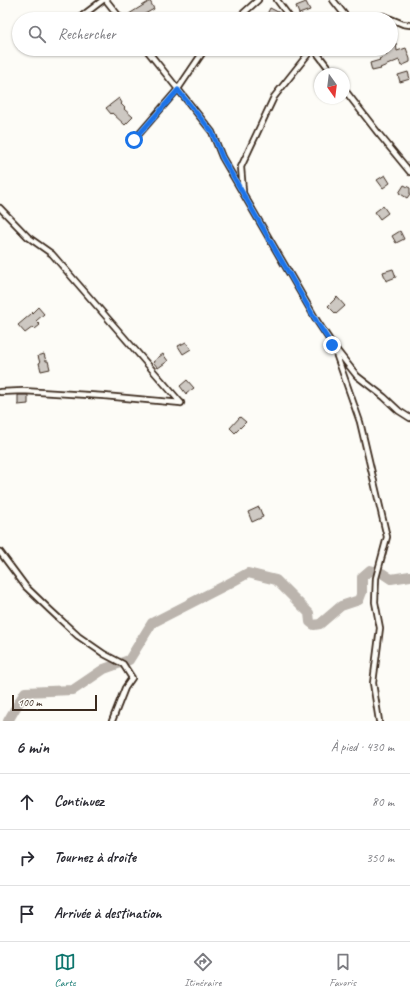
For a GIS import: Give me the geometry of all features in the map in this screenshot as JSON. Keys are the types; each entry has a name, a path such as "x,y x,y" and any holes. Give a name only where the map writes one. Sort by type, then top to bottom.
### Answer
{"street":[{"path":"88,12 105,0 115,12"},
{"path":"245,12 258,0"},
{"path":"277,0 286,12"},
{"path":"333,0 342,12"},
{"path":"398,22 410,25"},
{"path":"151,56 212,132 222,157 317,322 332,345 358,376 399,411 410,418"},
{"path":"134,140 178,90 200,56"},
{"path":"243,194 242,167 274,97 307,56"},
{"path":"319,56 328,68"},
{"path":"350,96 410,172"},
{"path":"0,208 28,237 52,254 181,403 104,396 1,391"},
{"path":"332,345 360,422 387,537 376,578 376,602 380,628 373,683 379,721"},
{"path":"0,552 26,587 78,636 104,654 123,664 132,678 125,688 112,721"}],"building":[{"path":"150,1 154,9 148,12 132,12"},
{"path":"306,2 310,10 298,12 296,6"},
{"path":"270,8 278,12 268,12"},
{"path":"406,48 410,62 401,66 399,60 380,68 381,69 372,71 370,63 380,60 379,59 385,56 398,56 398,51"},
{"path":"408,72 410,79 400,82 398,75"},
{"path":"119,98 122,103 121,104 125,108 124,109 133,117 125,125 106,108"},
{"path":"385,175 390,183 383,188 377,180"},
{"path":"404,185 410,188 410,194 407,198 399,193"},
{"path":"383,206 388,213 380,219 375,212"},
{"path":"400,231 404,239 396,243 392,236"},
{"path":"393,269 396,277 386,281 383,272"},
{"path":"337,297 345,306 336,314 328,306"},
{"path":"38,307 44,314 36,321 40,325 35,329 33,327 25,333 18,325"},
{"path":"186,342 191,349 183,354 178,346"},
{"path":"44,354 50,369 41,371 38,356"},
{"path":"163,354 168,361 158,368 153,362"},
{"path":"187,380 194,388 186,394 180,386"},
{"path":"18,395 28,395 28,404 18,405"},
{"path":"240,417 246,422 235,433 230,428"},
{"path":"259,507 263,517 252,522 248,512"}],"waterway":[{"path":"8,721 25,692 73,690 104,669 129,660 152,623 248,573 276,580 309,613 310,622 314,625 320,624 341,606 359,600 362,592 362,577 370,570 382,573 391,579 410,576"}],"route":[{"path":"134,140 178,90 212,132 222,157 317,322 332,345"}]}
